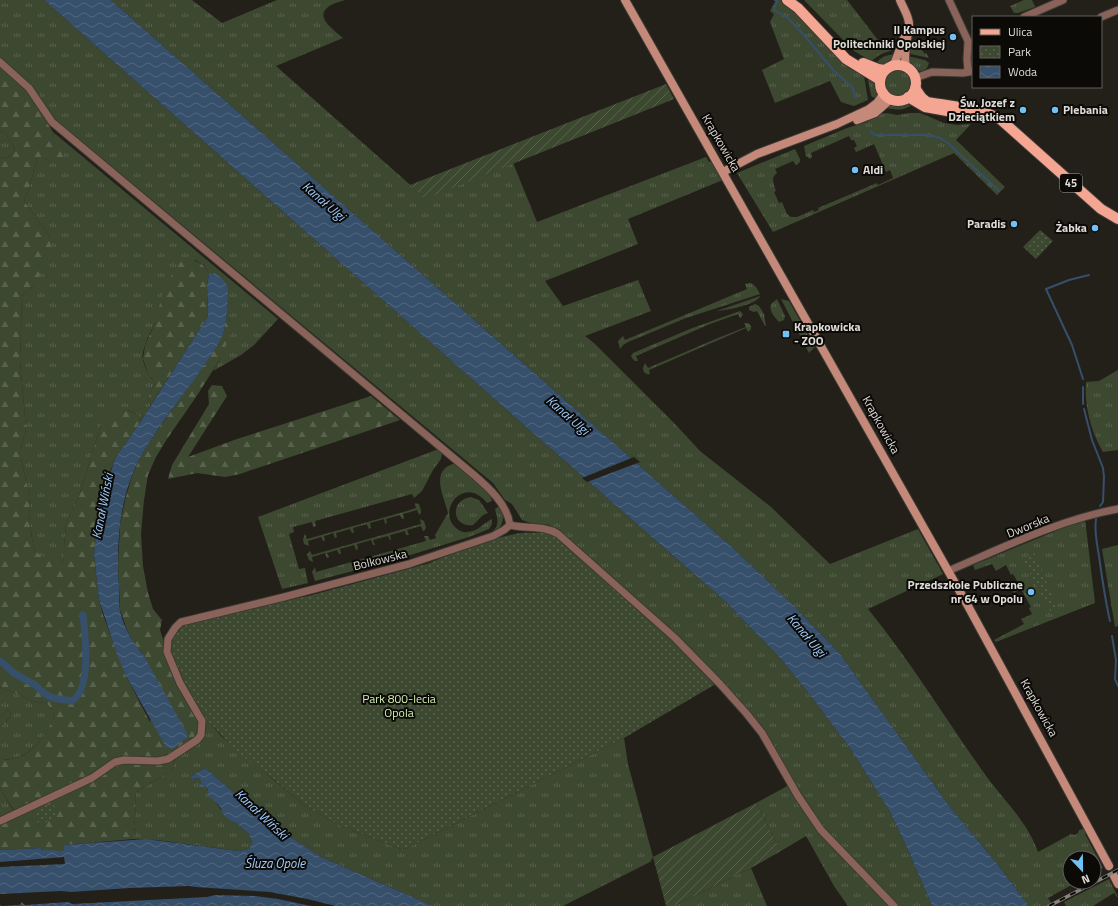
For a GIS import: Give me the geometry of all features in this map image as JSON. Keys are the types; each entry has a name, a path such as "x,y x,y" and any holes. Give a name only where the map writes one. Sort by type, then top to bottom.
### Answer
{"main road":[{"path":"787,0 798,8 846,59 857,67 878,77 881,88 887,96 899,100 908,97 915,88 915,78 912,71 906,66 898,65 889,68 872,67 858,60 849,54 798,0"},
{"path":"880,80 889,68"},
{"name":"45","path":"915,88 922,98 928,102 972,108 989,113 1000,119 1102,209 1118,219"},
{"name":"45","path":"908,97 925,108 968,114 986,119 997,124 1026,143"}],"street":[{"name":"Krapkowicka","path":"625,0 948,571 1109,866"},
{"path":"900,0 908,17 909,24 904,59 906,66"},
{"path":"915,78 932,72 970,72 967,59 970,40 949,0"},
{"path":"1026,16 1063,0"},
{"path":"1102,17 1118,10"},
{"path":"889,68 895,62 900,46 908,30"},
{"path":"0,62 29,88 52,122 451,455 490,490 509,517 510,525 521,528 552,530 558,534 702,664 762,733 798,796 821,830 894,906"},
{"path":"723,172 757,154 837,124 869,109 887,96"},
{"name":"Dworska","path":"948,571 1058,525 1118,508"},
{"name":"Bolkowska","path":"0,821 88,780 115,762 124,760 158,761 168,759 197,740 201,735 202,721 180,684 167,652 168,639 181,622 409,564 493,536 510,525"},
{"path":"1114,876 1118,884"}],"green space":[{"path":"0,0 44,0 726,602 781,659 852,751 890,812 932,906 848,906 834,886 806,836 781,851 756,803 791,784 746,713 552,530 550,525 531,523 522,520 512,504 505,500 493,483 52,117 0,62"},
{"path":"111,0 192,0 222,23 277,0 345,0 335,3 327,8 323,16 332,29 343,38 276,66 425,198 513,163 537,222 706,157 709,162 712,161 723,180 628,219 638,244 545,281 563,306 638,280 651,311 585,336 594,343 675,424 700,451 771,507 830,564 918,529 943,574 868,609 915,672 989,780 1023,823 1038,852 1071,834 1075,835 1079,830 1083,829 1087,833 1085,834 1093,850 1062,850 1062,890 1048,898 1053,906 1029,906 998,865 950,807 840,654 791,603 733,548"},
{"path":"776,0 781,0 790,6 849,68 864,76 868,100 854,106 841,102 830,81 775,103 762,70 784,59 770,22 774,14 770,11"},
{"path":"804,0 847,0 881,44 897,42 893,50 881,54 871,61 854,51"},
{"path":"1024,0 1032,0 1035,7 1014,13 1010,6"},
{"path":"915,40 923,48 921,49 929,58 911,54 909,44 911,41"},
{"path":"896,54 892,61 888,64 875,66 883,57"},
{"path":"907,56 925,60 929,63 927,68 923,71 914,69"},
{"path":"0,62 15,75 38,104 41,113 53,132 54,138 64,155 57,162 50,162 44,158 37,158 29,189 24,201 50,237 51,248 49,259 35,284 22,296 20,361 26,429 21,449 21,459 30,497 29,514 32,539 35,551 54,564 60,564 64,559 66,523 78,499 102,422 110,414 126,409 138,415 141,421 116,457 99,503 94,554 99,600 103,615 126,676 150,722 159,686 144,656 135,645 127,630 120,610 118,564 120,525 125,500 132,476 139,460 149,442 215,349 224,331 226,317 231,322 232,331 220,359 156,457 148,475 141,534 143,566 148,593 153,609 162,620 160,630 165,645 202,721 201,735 176,755 172,770 136,792 134,839 64,845 64,851 41,851 40,848 0,850 0,818 14,811 0,788 0,757 3,760 13,759 28,752 39,742 54,719 53,711 46,703 32,700 0,686 0,159 9,156 15,149 4,132 0,131"},
{"path":"898,70 907,74 911,83 907,92 898,96 889,92 885,83 889,74"},
{"path":"870,76 878,91 877,98 872,97 871,95 868,80"},
{"path":"666,84 674,99 425,199 410,185"},
{"path":"907,103 913,104 907,108 886,108 891,105"},
{"path":"886,113 897,115 920,113 944,123 957,125 971,124 956,140 1005,187 997,195 954,153 773,232 737,173 795,149 800,162 796,165 793,161 775,169 777,173 773,179 776,191 774,192 779,203 782,202 787,214 791,217 797,217 813,210 814,212 819,210 818,208 877,183 878,185 893,178 890,170 886,172 874,144 856,152 854,148 857,146 854,140 851,140 849,136 811,153 812,157 810,159 806,156 804,146 847,128 867,122 881,114"},
{"path":"0,131 4,132 15,149 9,156 0,159"},
{"path":"53,132 278,319 254,345 241,355 213,371 220,359 231,322 226,317 228,302 215,273 209,274 204,265 195,260 163,309 148,338 144,351 144,363 155,384 149,395 148,401 151,405 141,421 138,415 126,409 102,422 78,499 66,523 64,559 60,564 54,564 35,551 29,514 30,497 21,459 21,449 26,429 20,361 22,296 35,284 50,237 24,201 29,189 37,158 44,158 50,162 54,138"},
{"path":"1040,230 1053,241 1036,259 1023,247"},
{"path":"182,260 191,260 202,264 209,274 207,285 208,316 151,405 148,401 149,395 155,384 143,359 145,345 155,323 163,292"},
{"path":"751,283 756,287 760,294 686,318 628,342 620,349 618,341 623,336 625,340 747,289 745,284"},
{"path":"760,296 753,302 734,308 717,311"},
{"path":"777,299 785,316 784,320 779,322 772,314 771,309 771,304"},
{"path":"781,299 789,301 815,347 809,353"},
{"path":"755,304 759,306 764,314 766,326 757,311 754,312 749,310 749,307"},
{"path":"740,311 743,314 741,318 738,314 710,324 636,356 638,361 635,361 631,356 633,353 690,329"},
{"path":"744,323 748,323 751,326 751,329 748,332 746,328 649,370 650,374 646,374 644,371 643,368 645,363 648,368 746,327"},
{"path":"1118,370 1118,450 1103,452 1095,436 1089,418 1086,400 1086,382 1099,381"},
{"path":"212,385 222,386 227,396 188,457 237,439 371,396 400,420 240,474 225,477 197,473 168,479 172,465 209,404 208,391"},
{"path":"438,448 442,453 441,459 433,470 422,491 414,498 412,494 315,521 316,526 313,527 312,522 293,527 294,532 289,534 299,569 305,568 308,583 282,589 258,517"},
{"path":"457,464 489,492 492,501 487,503 478,495 470,492 462,494 455,498 451,505 449,513 451,521 457,529 462,532 471,532 492,519 492,524 489,529 469,537 394,560 315,581 312,572 315,567 316,572 426,541 424,536 428,536 430,540 436,538 435,535 448,513 440,485 440,478 446,467"},
{"path":"471,497 479,500 488,513 483,515 473,525 466,525 457,518 456,508 464,499"},
{"path":"415,503 419,504 421,510 419,515 417,510 403,514 404,519 402,519 400,515 386,519 387,523 385,524 384,519 370,523 371,528 369,529 367,524 353,528 354,533 352,533 350,529 336,533 337,537 335,538 333,533 324,536 325,541 323,541 321,537 308,541 309,546 304,544 303,539 305,534 307,539 407,511 416,508"},
{"path":"499,506 504,515 502,522 496,531 490,534 497,525 495,509"},
{"path":"420,519 424,521 426,528 424,531 421,526 407,530 409,535 406,535 405,531 390,535 391,540 388,536 373,540 375,545 373,545 371,540 357,544 358,549 356,550 354,545 340,549 341,554 339,554 337,550 327,553 329,557 327,558 325,553 312,557 313,562 309,560 307,554 310,551 312,555 421,524"},
{"name":"Przedszkole Publiczne nr 64 w Opolu","path":"1085,519 1095,603 996,642 994,640 1024,624 1021,619 1032,614 1029,608 1031,607 1021,589 1014,593 1011,588 1019,584 1013,574 1011,575 1006,565 996,571 992,564 975,570 973,565"},
{"name":"Park 800-lecia Opola","path":"552,530 719,682 624,738 403,850 339,825 305,806 272,778 236,751 212,725 202,721 170,662 170,645 176,634 183,626 194,621 312,595 430,563 472,546 504,536"},
{"path":"1118,545 1118,626 1115,627 1102,549"},
{"path":"1035,553 1057,608 1050,611 1022,559"},
{"path":"0,686 32,700 46,703 53,711 54,720 34,748 21,756 2,760 0,757 0,727 11,716 10,710 6,711 0,716"},
{"path":"10,710 11,716 0,727 0,716 6,711"},
{"path":"202,721 212,725 221,736 305,806 339,825 403,850 624,738 628,764 653,857 650,862 563,906 433,906 321,857 274,826 205,768 190,777 192,779 199,778 203,783 199,785 201,788 205,786 230,821 236,823 249,834 252,842 249,849 239,851 157,840 134,839 136,792 172,770 176,755"},
{"path":"0,788 14,812 0,818"},
{"path":"756,803 781,851 751,868 674,906 666,906 653,857"},
{"path":"51,804 56,807 57,818 47,822 36,822 34,814 38,807"},
{"path":"751,868 767,906 674,906"},
{"path":"1109,879 1118,897 1114,893 1093,906 1066,906 1064,902 1087,890 1102,890 1102,883"}],"water":[{"name":"Kanał Ulgi","path":"44,0 111,0 733,548 791,603 840,654 950,807 998,865 1029,906 932,906 890,812 852,751 781,659 726,602"},
{"name":"Kanał Wiński","path":"215,273 225,282 228,290 224,331 214,352 161,425 139,460 127,490 120,522 118,554 120,611 129,635 144,656 188,735 172,749 166,747 126,676 117,654 99,600 94,554 99,503 116,457 141,421 208,316 207,285 209,274"},
{"name":"Śluza Opole","path":"205,768 274,826 321,857 433,906 336,906 270,892 189,886 0,894 0,867 65,864 64,857 0,862 0,850 41,848 41,851 64,851 64,845 146,839 239,851 249,849 252,842 249,834 236,823 230,821 222,813 221,808 207,794 208,790 205,786 201,788 199,785 202,783 199,778 192,779 190,777"},
{"path":"215,895 255,896 311,906 2,906 19,905 21,902 25,905 68,902 72,904 207,897"}],"pier":[{"path":"634,457 640,462 587,482 582,478"}],"waterway":[{"path":"775,0 777,1 774,10 789,19 804,35 834,71 852,87 856,98"},
{"path":"870,131 875,135 928,135 940,138 948,143 999,191"},
{"path":"1083,379 1072,345 1046,289 1069,280 1089,275"},
{"path":"1083,387 1083,404"},
{"path":"1084,409 1092,440 1103,468 1103,502 1100,506"},
{"path":"1096,519 1096,538 1110,621"},
{"path":"0,661 14,673 35,685 45,694 53,698 72,701 78,695 85,674 86,647 83,615"},
{"path":"1112,636 1116,660 1115,679 1118,686"}],"railway":[{"path":"1049,906 1118,870"}],"place":[{"name":"II Kampus Politechniki Opolskiej","path":"953,37"},
{"name":"Św. Jozef z Dzieciątkiem","path":"1023,110"},
{"name":"Plebania","path":"1055,110"},
{"name":"Aldi","path":"855,170"},
{"name":"Paradis","path":"1014,224"},
{"name":"Żabka","path":"1095,228"},
{"name":"Krapkowicka - ZOO","path":"786,334"},
{"name":"Przedszkole Publiczne nr 64 w Opolu","path":"1031,592"}]}
